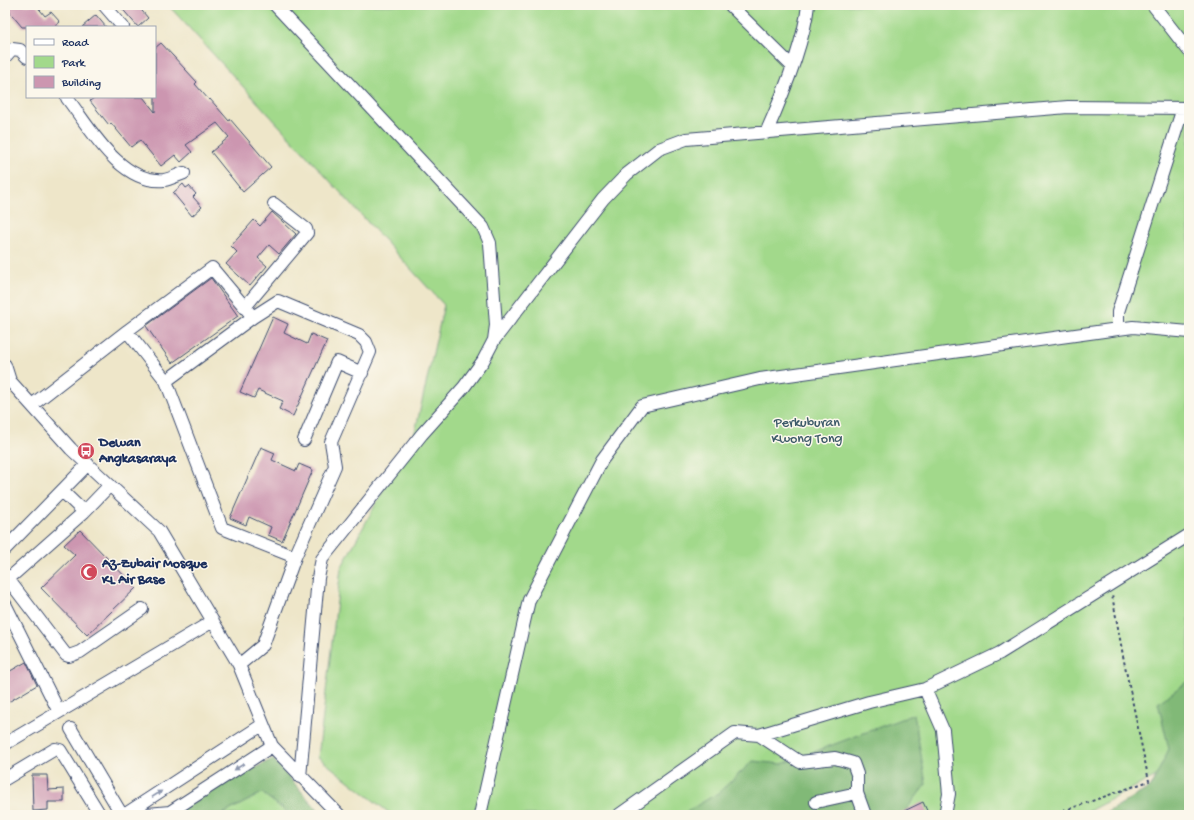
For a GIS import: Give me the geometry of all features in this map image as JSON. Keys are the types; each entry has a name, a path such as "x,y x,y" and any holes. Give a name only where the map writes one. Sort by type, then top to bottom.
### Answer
{"street":[{"path":"104,5 121,26"},
{"path":"275,5 483,227 490,243 496,325 494,340"},
{"path":"730,5 792,66"},
{"path":"766,133 778,107 792,66 806,22 808,5"},
{"path":"1152,5 1189,51"},
{"path":"5,57 12,49 20,50 26,56"},
{"path":"68,98 110,155 130,172 150,179 164,180 184,173"},
{"path":"300,777 318,578 322,559 422,434 464,387 483,360 494,340 603,199 627,174 659,150 686,139 1068,107 1186,108 1118,312 1118,329"},
{"path":"166,381 249,312 307,234 306,228 274,204"},
{"path":"32,405 127,331 212,268 249,312"},
{"path":"239,665 263,645 295,557 334,466 331,442 370,352 366,342 359,335 278,301 249,312"},
{"path":"480,815 529,600 602,460 642,406 760,379 1118,329 1133,328 1189,332"},
{"path":"127,331 166,381 222,528 295,557"},
{"path":"304,440 337,362 362,373"},
{"path":"5,365 10,380 71,449 159,531 239,665 262,725 272,746 300,777 339,815"},
{"path":"5,549 88,464"},
{"path":"110,485 84,512 6,577 66,655 69,656 80,652 142,609"},
{"path":"62,491 84,512"},
{"path":"619,815 735,733 759,734 869,702 925,689 1000,653 1189,535"},
{"path":"5,604 59,712"},
{"path":"5,744 213,621"},
{"path":"925,689 943,730 949,794 946,815"},
{"path":"71,729 123,815 262,725"},
{"path":"759,734 800,762 835,758 853,763 857,774 857,793 865,815"},
{"path":"136,815 170,812 272,746"},
{"path":"5,780 55,749 60,750 100,815"},
{"path":"816,802 857,793"}],"path":[{"path":"1052,815 1150,782 1124,661 1110,584"}],"green space":[{"name":"Perkuburan Kwong Tong","path":"168,5 1189,5 1189,759 1081,815 392,815 318,757 341,568 415,432 444,305"},
{"path":"1189,680 1189,815 1102,815 1151,787 1169,749 1158,703"},
{"path":"914,714 926,784 902,815 681,815 718,793 753,761 782,764"},
{"path":"273,759 322,815 291,815 262,793 221,815 170,815 235,778"},
{"path":"262,793 291,815 221,815"}],"building":[{"path":"12,5 36,5 45,16 51,12 60,22 55,26 22,27 7,9"},
{"path":"119,5 137,5 148,18 137,26"},
{"path":"96,15 105,26 83,26"},
{"path":"161,43 197,82 195,84 209,100 210,99 229,121 230,119 271,167 243,192 211,152 229,137 217,123 186,145 192,152 181,162 175,155 161,166 140,140 131,147 111,123 109,125 90,101 94,98 144,98 155,112 156,47"},
{"path":"183,184 186,188 189,186 196,194 193,197 202,207 192,216 173,193"},
{"path":"272,212 296,234 279,254 269,245 258,258 267,266 250,286 226,264 237,252 231,246 254,220 260,226"},
{"path":"211,278 238,316 172,363 146,326"},
{"path":"273,317 288,324 284,333 307,344 311,334 327,341 293,416 279,409 283,401 258,390 254,398 240,392"},
{"path":"261,447 275,453 272,460 296,471 299,464 313,470 282,541 268,535 271,527 249,517 246,525 230,518"},
{"name":"Az-Zubair Mosque KL Air Base","path":"80,530 136,588 87,635 41,588 75,555 64,545"},
{"path":"26,662 37,685 5,704 5,674"},
{"path":"32,775 47,775 48,790 64,789 64,802 48,802 48,810 33,811"},
{"path":"923,802 929,815 896,815"}],"place":[{"name":"Dewan Angkasaraya","path":"86,451"},
{"name":"Az-Zubair Mosque KL Air Base","path":"89,572"}]}
